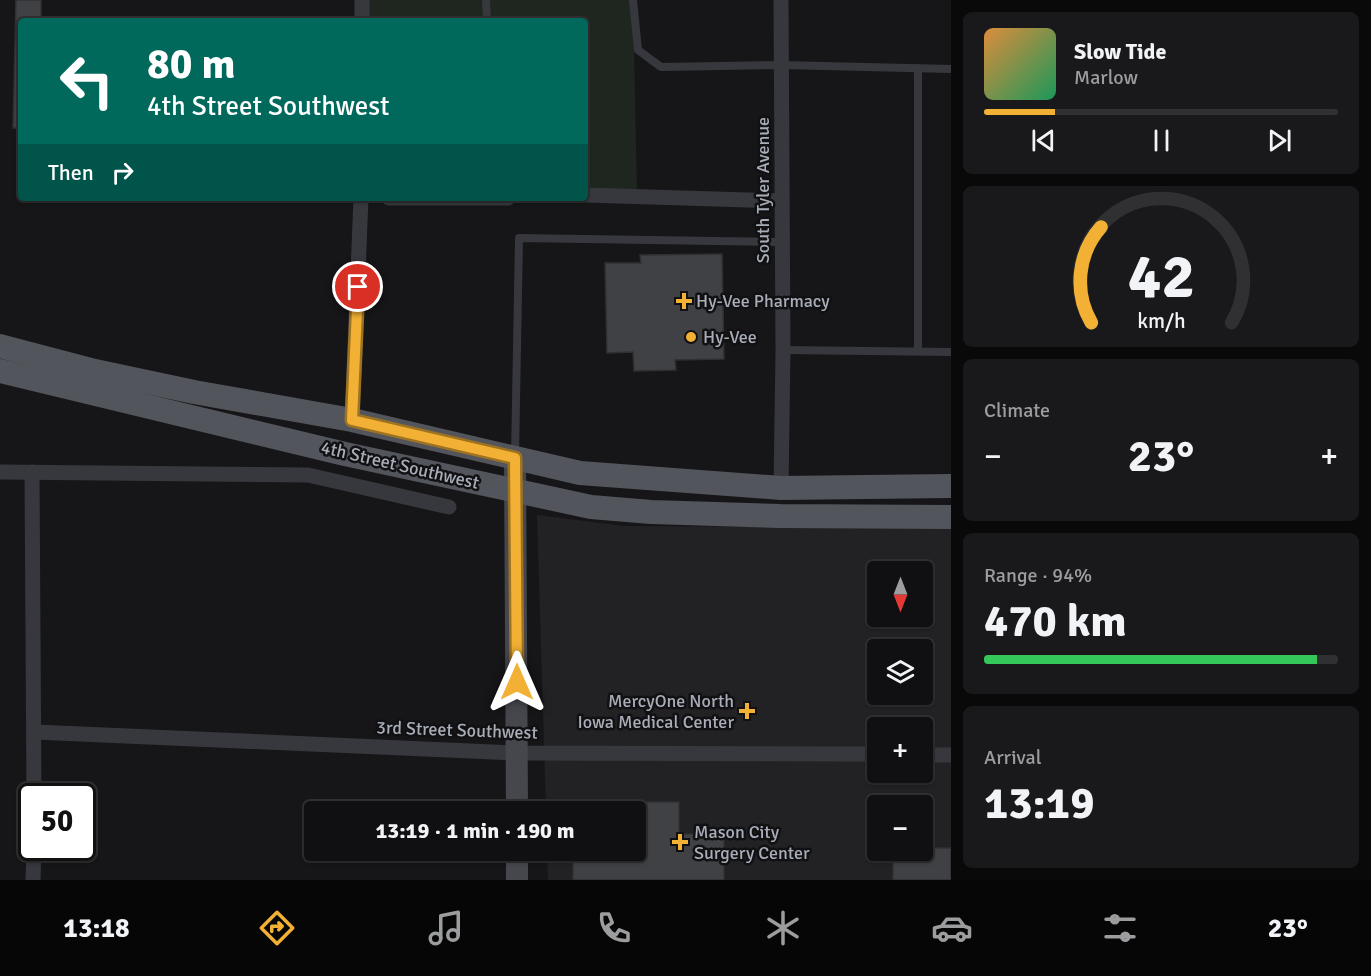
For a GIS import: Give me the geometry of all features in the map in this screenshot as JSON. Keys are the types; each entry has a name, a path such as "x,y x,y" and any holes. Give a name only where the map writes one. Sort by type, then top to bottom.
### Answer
{"main road":[{"name":"4th Street Southwest","path":"0,346 172,387 352,420 580,473 780,488 951,486"},
{"name":"4th Street Southwest","path":"0,371 345,454 591,507 651,512 951,517"},
{"path":"515,458 517,801"},
{"path":"517,861 517,880"}],"street":[{"path":"362,0 362,18"},
{"name":"South Tyler Avenue","path":"780,488 783,350 781,0"},
{"path":"588,195 782,201"},
{"path":"352,420 361,201"},
{"name":"4th Street Southwest","path":"0,472 308,475 449,507"},
{"path":"32,472 34,783"},
{"name":"3rd Street Southwest","path":"35,732 517,753 867,754"},
{"path":"933,754 951,755"},
{"path":"33,880 34,861"}],"lane":[{"path":"486,0 487,18"},
{"path":"633,0 638,50 661,67 781,65 951,69"},
{"path":"918,68 918,351"},
{"path":"515,458 519,238 782,242"},
{"path":"783,350 951,352"}],"shaded area":[{"path":"362,0 633,0 637,196 588,195 588,18 362,18"},
{"name":"MercyOne North Iowa Medical Center","path":"537,515 624,526 951,528 951,880 548,880 547,861 646,861 646,801 546,801"}],"building":[{"path":"16,0 41,0 41,18 18,18 18,128 13,128"},
{"path":"722,254 724,359 675,360 676,370 634,371 633,352 607,353 605,263 641,263 640,255"},
{"name":"Mason City Surgery Center","path":"646,802 679,802 679,834 724,834 724,880 573,880 573,861 646,861"},
{"path":"933,848 951,848 951,880 893,880 893,861 933,861"}],"place":[{"name":"Hy-Vee Pharmacy","path":"684,301"},
{"name":"Hy-Vee","path":"691,337"},
{"name":"MercyOne North Iowa Medical Center","path":"747,711"},
{"name":"Mason City Surgery Center","path":"680,842"}],"route":[{"path":"358,287 352,420 515,458 517,682"}]}
